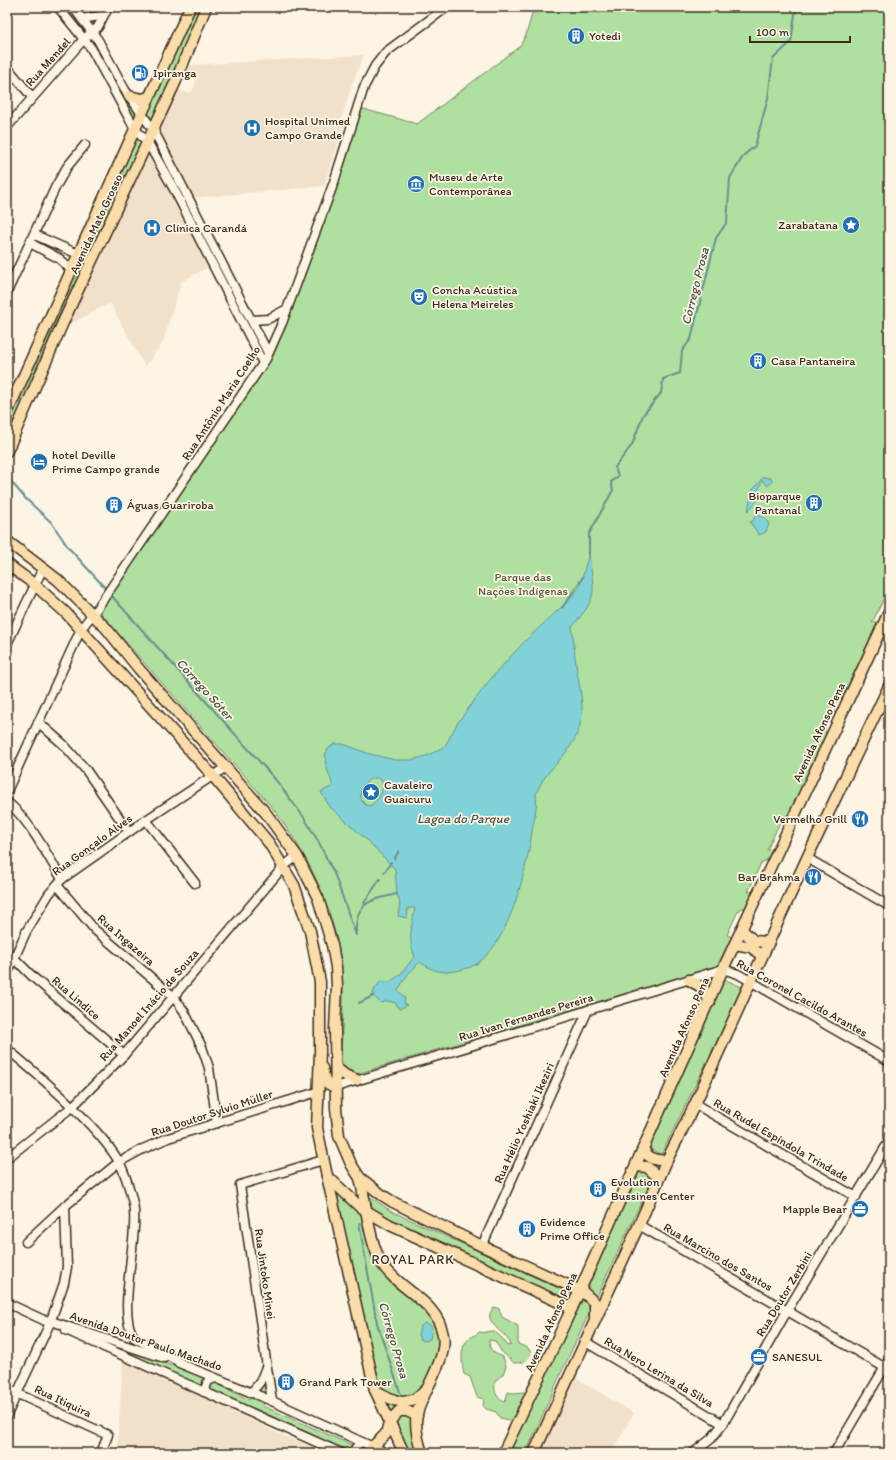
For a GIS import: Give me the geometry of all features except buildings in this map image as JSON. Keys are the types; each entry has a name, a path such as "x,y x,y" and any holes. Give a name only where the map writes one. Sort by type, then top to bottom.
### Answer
{"main road":[{"name":"Avenida Mato Grosso","path":"7,413 190,7"},
{"name":"Avenida Mato Grosso","path":"7,451 65,318 154,131 206,7"},
{"path":"129,96 142,99 149,97"},
{"path":"78,254 84,261 85,277"},
{"path":"55,306 58,317 65,318"},
{"path":"7,535 10,544 42,568 93,613 139,669 277,826 297,856 318,898 332,945 337,986 335,1029 336,1122 339,1136 346,1155 360,1178 375,1249 383,1266 394,1277 422,1299 439,1320 444,1336 438,1363 417,1416 417,1433 422,1453"},
{"path":"7,564 34,584 66,613 213,776 254,824 284,866 303,907 310,931 320,982 321,1012 317,1092 317,1128 375,1390 404,1453"},
{"name":"Avenida Afonso Pena","path":"503,1453 572,1308 710,1002 723,969 889,612"},
{"path":"534,1453 584,1341 639,1225 667,1160 695,1104 807,858 889,686"},
{"path":"742,930 754,941 769,942"},
{"path":"735,944 751,947 762,956"},
{"path":"689,980 703,988 710,1002"},
{"path":"321,1012 327,1017 335,1029"},
{"path":"320,1052 325,1082 336,1087"},
{"path":"336,1068 345,1075 357,1080"},
{"path":"643,1149 653,1160 667,1160"},
{"path":"636,1166 647,1167 659,1178"},
{"path":"327,1176 368,1212 390,1225 572,1308"},
{"path":"360,1178 382,1196 393,1202 482,1246 580,1290 595,1303 595,1318"},
{"path":"464,1258 473,1255 482,1246"},
{"path":"375,1390 390,1400 405,1402 412,1401 427,1389"},
{"path":"372,1447 386,1434 389,1422 395,1414 404,1410 417,1416"},
{"path":"508,1443 511,1453"}],"street":[{"path":"58,7 91,48 135,129 148,144 175,191 263,364"},
{"path":"73,7 93,32 129,96 154,131 268,353"},
{"name":"Rua Antônio Maria Coelho","path":"7,791 81,629 103,600 263,364 276,338 287,309 334,182 364,87 375,66 386,52 447,7"},
{"path":"82,19 99,16 107,9"},
{"name":"Rua Mendel","path":"7,128 32,97 84,39 100,24 107,9"},
{"path":"101,66 109,72 117,73"},
{"path":"7,67 32,97"},
{"path":"7,292 63,173 85,145"},
{"path":"35,235 78,254"},
{"path":"30,243 60,259 71,270"},
{"path":"252,320 268,319 287,309"},
{"path":"7,644 42,568"},
{"path":"38,722 63,744 86,770 129,832"},
{"name":"Rua Gonçalo Alves","path":"7,974 26,932 49,894 60,882 146,820 226,767"},
{"name":"Rua Ingazeira","path":"7,802 14,807 30,828 60,882 95,930 174,996 202,1047 211,1080 217,1123"},
{"path":"146,820 195,883"},
{"name":"Rua Manoel Inácio de Souza","path":"7,1158 72,1107 124,1056 284,866 297,856"},
{"path":"807,858 889,906"},
{"name":"Rua Lindice","path":"14,958 34,978 124,1056"},
{"name":"Rua Ivan Fernandes Pereira","path":"336,1087 723,969"},
{"name":"Rua Coronel Cacildo Arantes","path":"723,969 732,972 889,1061"},
{"name":"Rua Hélio Yoshiaki Ikeziri","path":"482,1246 588,1010"},
{"path":"7,1049 90,1125 119,1162 133,1204 134,1218 127,1320 130,1330 135,1338 183,1364"},
{"name":"Rua Doutor Sylvio Müller","path":"26,1242 65,1206 119,1162 168,1138 317,1092"},
{"name":"Rua Rudel Espíndola Trindade","path":"695,1104 856,1197"},
{"name":"Rua Doutor Zerbini","path":"693,1453 711,1439 722,1424 787,1311 889,1141"},
{"name":"Rua Jintoko Minei","path":"272,1401 240,1185 323,1160"},
{"path":"7,1415 64,1283 67,1267 65,1206"},
{"name":"Rua Marcino dos Santos","path":"639,1225 787,1311 888,1366"},
{"path":"7,1303 48,1321"},
{"name":"Avenida Doutor Paulo Machado","path":"48,1321 183,1364 272,1401 386,1453"},
{"name":"Avenida Doutor Paulo Machado","path":"48,1321 341,1453"},
{"name":"Rua Nero Lerina da Silva","path":"584,1341 722,1424"},
{"path":"834,1453 888,1366"},
{"path":"251,1393 260,1382 266,1367"},
{"path":"204,1392 208,1382 215,1378"},
{"name":"Rua Itiquira","path":"7,1389 108,1435 101,1453"},
{"path":"352,1453 360,1442"}],"shaded area":[{"name":"Hospital Unimed Campo Grande","path":"364,55 352,84 340,124 343,126 324,186 194,198 162,140 160,129 177,90 190,93 193,89 197,78 185,73 189,65"},
{"name":"Clínica Carandá","path":"148,148 214,264 181,282 163,342 145,367 110,303 65,327"},
{"path":"123,1358 284,1436 330,1453 117,1453"},
{"path":"572,1376 634,1413 611,1453 538,1453"}],"green space":[{"path":"60,7 69,7 86,28 102,17 91,34 136,115 133,120"},
{"path":"193,7 203,7 151,123 144,114"},
{"name":"Parque das Nações Indígenas","path":"534,7 889,7 889,588 872,623 879,621 842,698 834,704 824,728 827,736 788,815 782,818 767,850 773,849 767,860 761,863 748,892 754,891 747,907 739,909 727,935 732,937 718,966 353,1075 343,1070 340,1065 343,989 337,942 325,900 307,860 296,841 270,805 102,615 100,609 254,385 255,379 270,359 360,110 363,109 417,124 520,46 526,35"},
{"path":"137,134 143,140 56,323 7,437 7,417"},
{"path":"724,979 742,987 741,992 661,1155 648,1147"},
{"path":"636,1170 645,1170 652,1179 561,1373 526,1453 508,1453"},
{"path":"333,1186 365,1217 370,1251 382,1271 420,1301 436,1323 439,1340 437,1350 418,1400 412,1426 413,1439 417,1453 408,1453 377,1384"},
{"path":"369,1196 391,1211 569,1293 565,1301 371,1210"},
{"path":"495,1307 499,1309 502,1317 518,1326 518,1344 528,1348 531,1353 524,1361 514,1363 501,1351 495,1341 489,1340 491,1349 494,1353 503,1357 506,1366 503,1374 495,1381 495,1391 497,1396 505,1402 508,1392 524,1392 526,1397 524,1403 517,1407 518,1412 513,1421 500,1418 496,1412 486,1409 483,1405 484,1399 477,1397 470,1377 464,1374 462,1353 464,1345 469,1339 480,1332 493,1331 508,1346 511,1345 492,1322 490,1317 491,1312"},
{"path":"52,1323 204,1377 249,1400 264,1378 265,1386 263,1406 370,1453 354,1453 213,1390"}],"water":[{"path":"763,477 771,478 772,481 768,486 762,480 757,494 757,501 748,511 752,491"},
{"path":"758,515 765,518 769,524 766,532 759,535 750,522 753,521 755,516"},
{"name":"Lagoa do Parque","path":"589,553 593,592 587,607 572,627 582,706 580,725 570,747 547,774 539,786 536,794 536,812 526,865 521,885 506,926 496,944 484,958 471,967 443,972 434,970 420,962 408,974 398,990 405,998 404,1003 407,1005 399,1009 396,1003 387,1001 381,1003 373,996 374,990 381,981 390,982 400,975 415,956 411,945 411,939 415,908 408,908 407,918 398,916 400,903 397,894 395,869 368,841 330,807 321,792 333,786 326,765 325,755 328,749 334,744 343,744 370,754 395,760 412,760 429,755 445,746 458,722 493,676 524,642 571,598 580,586","holes":["372,778 378,778 383,784 382,792 376,801 370,806 366,805 361,798 362,788 366,782"]},
{"path":"425,1323 430,1325 432,1328 430,1339 426,1341 421,1340 418,1335 420,1327"}],"waterway":[{"name":"Córrego Prosa","path":"589,553 589,534 613,490 611,482 618,476 615,467 632,445 643,415 661,393 663,379 680,373 682,351 691,339 716,238 727,222 730,178 744,155 755,146 768,98 773,59 791,42 795,14 799,7"},
{"name":"Córrego Sóter","path":"7,477 26,499 51,522 68,547 107,590"},
{"path":"562,608 583,577"},
{"name":"Córrego Sóter","path":"110,594 275,779 303,816 317,839 334,873 356,935"},
{"path":"394,859 399,851"},
{"path":"384,873 391,862"},
{"path":"364,903 380,879"},
{"name":"Córrego Prosa","path":"356,932 356,922 358,914 362,908 373,900 397,894"},
{"name":"Córrego Prosa","path":"359,1003 373,996"},
{"name":"Córrego Prosa","path":"359,1223 377,1323 400,1392"}],"place":[{"name":"Yotedi","path":"576,36"},
{"name":"Ipiranga","path":"140,73"},
{"name":"Hospital Unimed Campo Grande","path":"252,128"},
{"name":"Museu de Arte Contemporânea","path":"416,184"},
{"name":"Zarabatana","path":"851,225"},
{"name":"Clínica Carandá","path":"152,228"},
{"name":"Concha Acústica Helena Meireles","path":"419,297"},
{"name":"Casa Pantaneira","path":"758,361"},
{"name":"hotel Deville Prime Campo grande","path":"39,462"},
{"name":"Bioparque Pantanal","path":"814,503"},
{"name":"Águas Guariroba","path":"114,505"},
{"name":"Cavaleiro Guaicuru","path":"371,792"},
{"name":"Vermelho Grill","path":"860,819"},
{"name":"Bar Brahma","path":"813,877"},
{"name":"Evolution Bussines Center","path":"598,1189"},
{"name":"Mapple Bear","path":"860,1209"},
{"name":"Evidence Prime Office","path":"527,1229"},
{"name":"SANESUL","path":"759,1357"},
{"name":"Grand Park Tower","path":"286,1382"}],"district":[{"name":"ROYAL PARK","path":"413,1259"}]}
